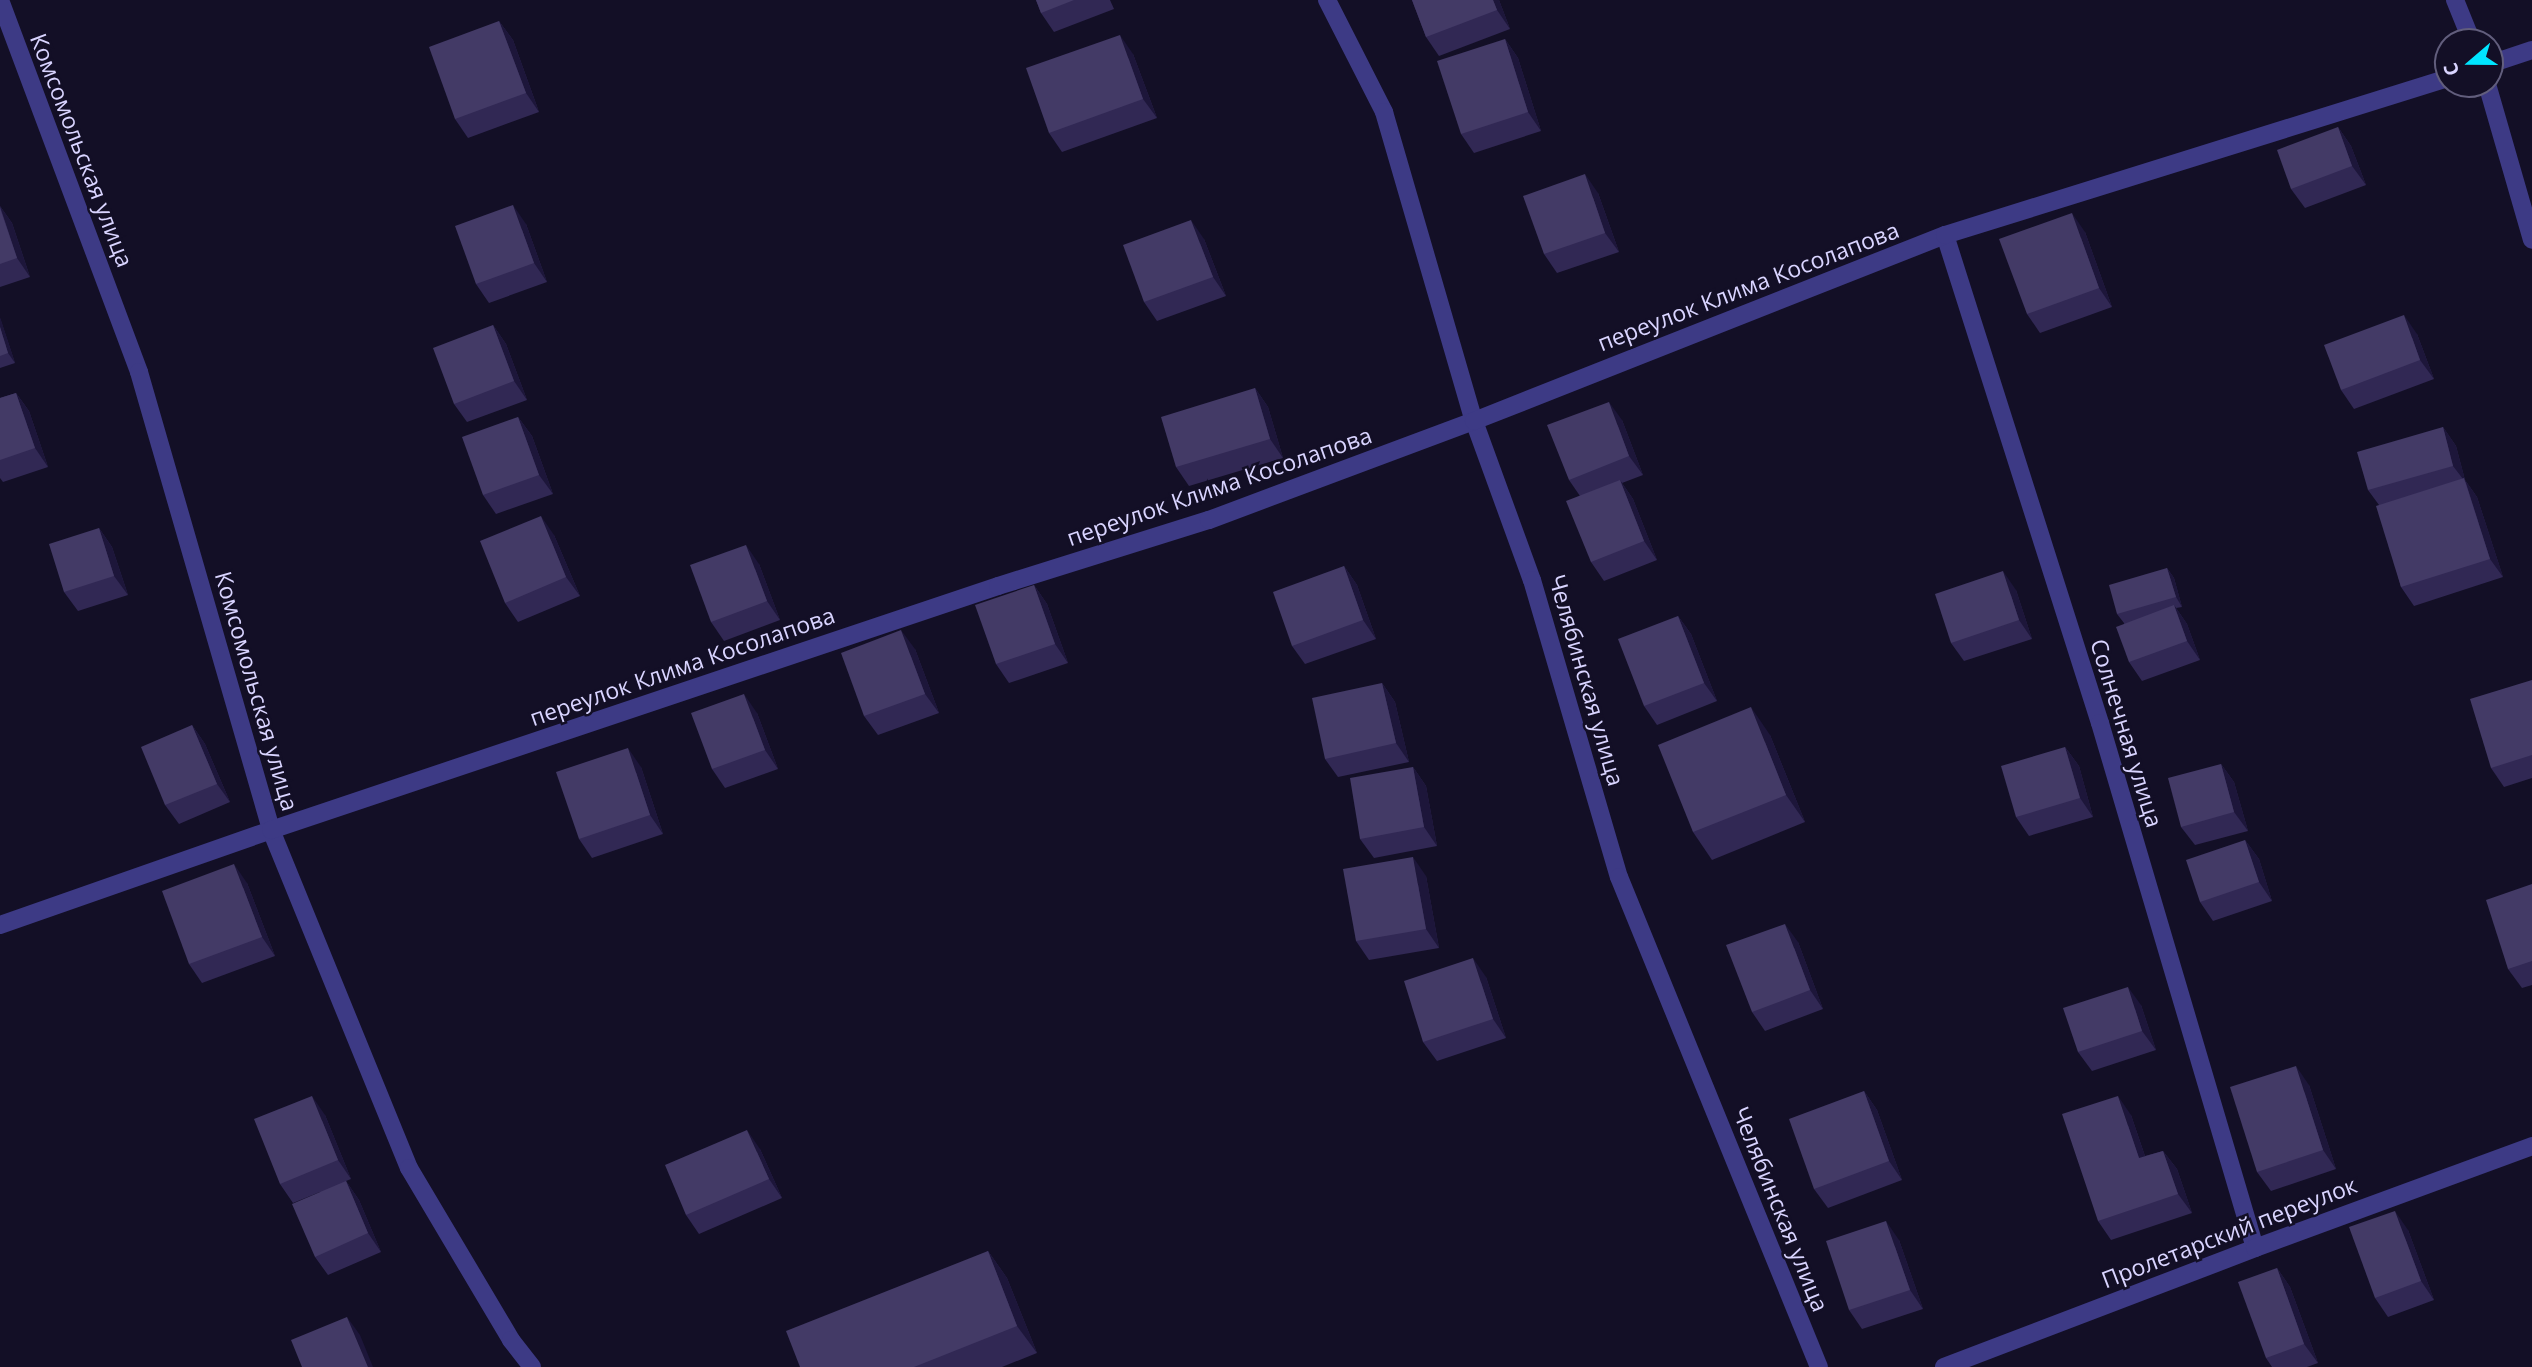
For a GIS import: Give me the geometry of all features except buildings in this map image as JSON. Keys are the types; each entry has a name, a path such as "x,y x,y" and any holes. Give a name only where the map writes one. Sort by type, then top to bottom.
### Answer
{"street":[{"name":"Комсомольская улица","path":"0,0 139,372 271,830 410,1168 511,1340 532,1367"},
{"name":"Челябинская улица","path":"1327,0 1384,112 1474,421 1532,580 1619,877 1819,1367"},
{"path":"2455,0 2466,28"},
{"path":"2504,59 2532,50"},
{"name":"переулок Клима Косолапова","path":"0,925 271,830 985,590 1209,520 1474,421 1945,235 2434,82"},
{"path":"2491,98 2532,240"},
{"name":"Солнечная улица","path":"1945,235 2099,723 2255,1248"},
{"name":"Пролетарский переулок","path":"1944,1367 2532,1146"}]}
